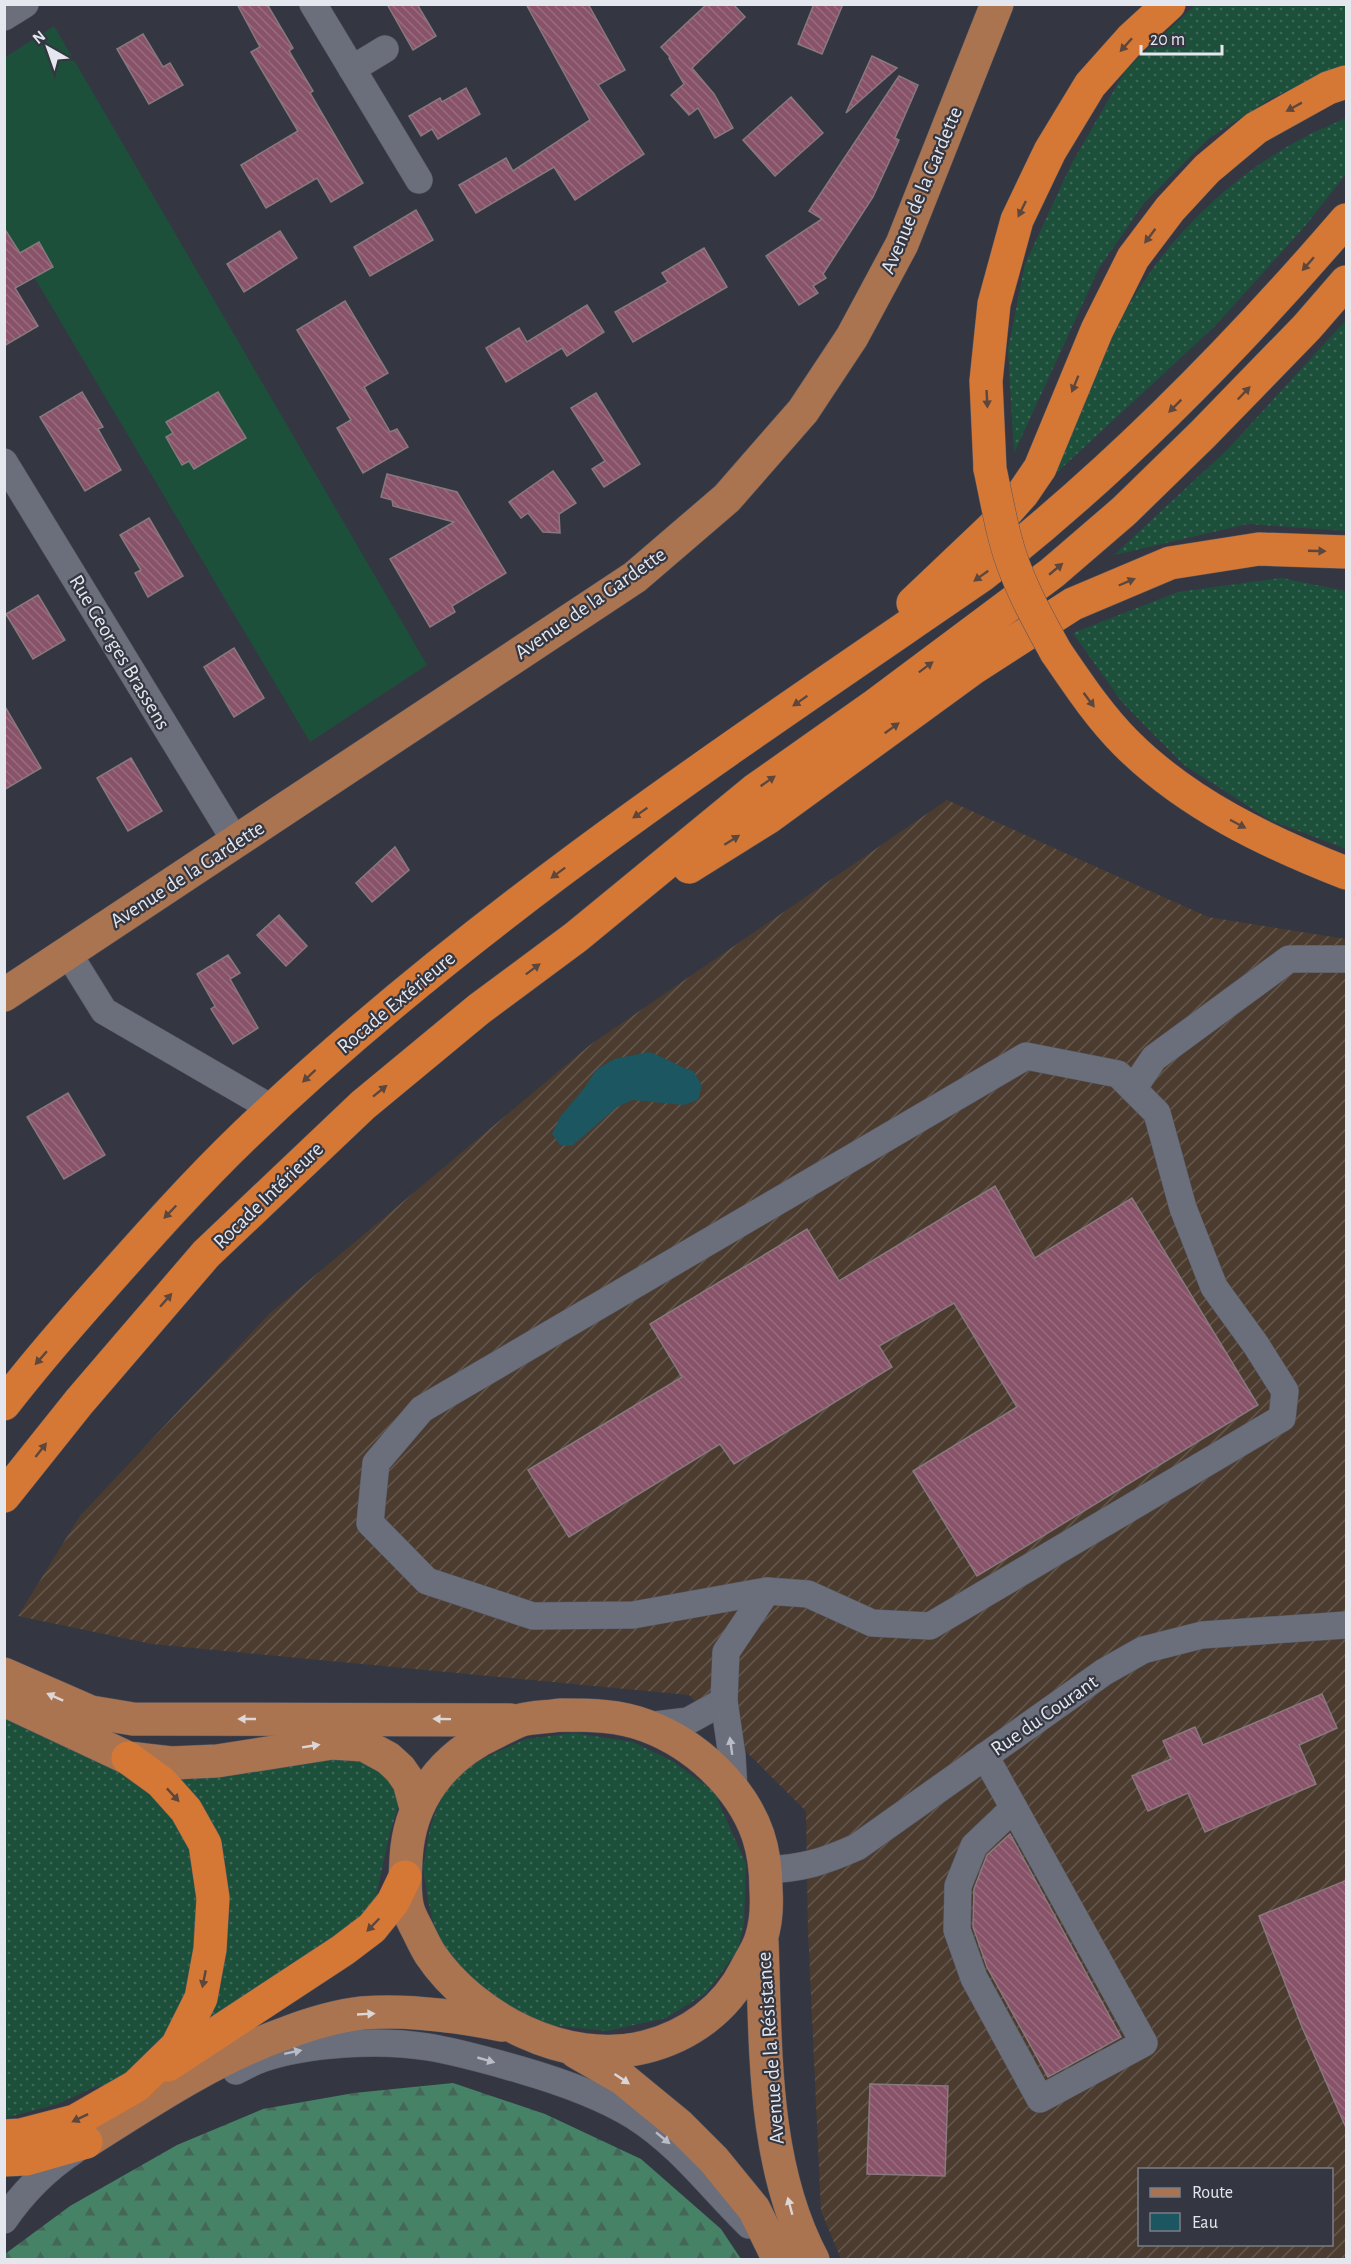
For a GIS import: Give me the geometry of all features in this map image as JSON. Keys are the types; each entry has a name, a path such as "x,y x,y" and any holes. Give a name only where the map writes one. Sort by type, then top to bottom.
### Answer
{"highway":[{"path":"1168,4 1131,39 1090,85 1050,151 1017,220 994,304 986,381 990,469 1005,539 1031,608 1056,652 1089,702 1126,743 1169,780 1231,821 1295,853 1347,873"},
{"path":"848,668 992,528 1023,493 1040,468 1097,330 1133,258 1170,209 1207,169 1256,128 1328,88 1347,82"},
{"path":"848,668 981,576 1038,532 1173,409 1280,297 1347,220"},
{"path":"576,937 755,790 874,706 1052,573 1124,511 1203,434 1307,327 1347,282"},
{"path":"576,937 769,817 975,667 1073,604 1170,563 1259,549 1347,552"},
{"name":"Rocade Extérieure","path":"4,1404 32,1367 167,1214 322,1063 527,896 605,838 848,668"},
{"name":"Rocade Intérieure","path":"4,1496 79,1402 206,1254 363,1105 479,1009 576,937"},
{"path":"128,1758 161,1782 186,1809 205,1844 213,1898 210,1949 201,1998 177,2046 136,2085"},
{"path":"4,2136 21,2135 75,2121 136,2085 343,1950 372,1928 393,1902 405,1877"},
{"path":"4,2160 26,2159 86,2142"}],"main road":[{"name":"Avenue de la Gardette","path":"4,995 635,577 727,498 803,411 852,337 902,244 998,4"},
{"path":"4,1674 92,1712 133,1719 521,1720 560,1715 603,1715 647,1726 685,1746 713,1768 734,1791 758,1835 766,1870 767,1903 762,1938 738,1984 712,2016 679,2036 645,2048 622,2051 572,2049"},
{"path":"4,1700 128,1758 171,1763 217,1761 332,1743 364,1745 388,1758 400,1769 409,1782 416,1808"},
{"path":"508,2026 459,1987 429,1953 408,1909 405,1877 407,1839 416,1808 437,1775 457,1754 477,1740 521,1720"},
{"name":"Avenue de la Résistance","path":"762,1938 767,2067 776,2145 792,2213 813,2259"},
{"path":"86,2142 189,2077 255,2044 311,2024 361,2013 404,2013 471,2019 508,2026 572,2049 623,2079 679,2125 714,2160 754,2210 775,2253"}],"street":[{"path":"4,17 25,4"},
{"path":"313,4 419,180"},
{"path":"352,69 385,50"},
{"name":"Rue Georges Brassens","path":"4,462 236,842"},
{"path":"68,953 104,1011 273,1109"},
{"path":"1133,1089 1154,1058 1289,959 1347,958"},
{"path":"1026,1056 1118,1074 1157,1113 1183,1208 1214,1287 1256,1345 1285,1391 1282,1418 930,1626 872,1623 808,1594 767,1591 633,1615 533,1616 427,1581 370,1523 376,1463 422,1409 1026,1056"},
{"path":"734,1791 724,1701 726,1652 767,1591"},
{"name":"Rue du Courant","path":"766,1870 825,1862 857,1847 1104,1672 1143,1650 1202,1635 1347,1625"},
{"path":"647,1726 688,1720 724,1701"},
{"path":"985,1756 1014,1808 1144,2043 1040,2099 974,1978 957,1930 958,1886 974,1846 1014,1808"},
{"path":"4,2220 21,2195 50,2167 86,2142 261,2059 312,2048 359,2043 425,2046 480,2058 550,2078 634,2116 666,2140 700,2172 775,2253"}],"shaded area":[{"path":"947,800 1208,917 1346,939 1346,2259 841,2259 821,2211 808,1930 806,1811 689,1695 152,1644 18,1616 80,1516 269,1314 590,1045"}],"green space":[{"path":"1195,5 1346,5 1346,66 1336,68 1272,98 1209,138 1144,203 1099,268 1014,453 1008,349 1025,264 1072,163 1125,71"},
{"path":"54,26 427,665 310,742 5,228 4,58"},
{"path":"1346,118 1346,174 1305,226 1214,327 1054,475 1119,324 1153,268 1173,242 1220,195 1246,174 1301,139"},
{"path":"1346,320 1346,531 1248,524 1114,555 1228,449"},
{"path":"1281,578 1346,591 1346,849 1270,820 1184,765 1122,702 1073,633 1178,592"},
{"path":"5,1710 127,1770 176,1818 191,1855 200,1893 198,1954 175,2029 116,2082 92,2088 58,2104 5,2118"},
{"path":"574,1733 633,1742 674,1762 714,1792 746,1864 744,1922 738,1950 706,1993 666,2018 607,2031 539,2024 495,2000 463,1973 437,1939 423,1868 430,1828 442,1795 471,1764 526,1739"},
{"path":"336,1750 367,1756 394,1782 398,1806 388,1840 374,1907 318,1953 198,2033 226,1915 169,1776"},
{"path":"453,2083 545,2114 641,2159 721,2229 741,2259 5,2259 5,2254 70,2206 177,2145 263,2109 354,2093"}],"water":[{"path":"649,1052 693,1071 702,1085 698,1100 684,1105 633,1100 617,1107 572,1146 560,1145 552,1134 560,1117 596,1070 614,1059"}],"building":[{"path":"237,4 267,4 293,48 289,51 313,91 310,93 363,183 331,202 317,178 266,208 241,165 298,131 251,52 260,47"},
{"path":"387,4 417,4 436,36 413,50"},
{"path":"526,4 588,4 625,70 598,85 644,154 575,200 554,167 476,213 459,185 506,158 513,171 590,120"},
{"path":"707,4 733,4 745,17 692,68 714,94 733,128 715,138 698,108 689,115 671,95 684,84 670,57 661,47"},
{"path":"814,4 843,4 822,54 798,44"},
{"path":"143,34 163,67 170,63 183,85 149,104 117,49"},
{"path":"872,56 897,68 846,113"},
{"path":"899,76 918,85 895,138 899,140 873,197 823,274 826,278 813,286 818,293 799,305 766,256 822,219 809,211"},
{"path":"466,88 480,114 438,139 432,129 421,136 409,116 440,98 442,102"},
{"path":"791,97 823,133 775,176 743,140"},
{"path":"416,210 433,240 370,276 354,247"},
{"path":"4,228 20,253 39,242 53,267 15,288 38,326 4,346"},
{"path":"280,231 297,258 244,292 227,264"},
{"path":"704,248 727,287 633,342 615,312 668,282 662,273"},
{"path":"345,301 388,373 364,387 390,432 397,429 408,447 363,473 337,428 351,420 297,330"},
{"path":"587,305 604,332 567,356 562,348 506,382 486,348 519,328 527,342"},
{"path":"82,392 103,427 98,429 121,470 85,491 40,417"},
{"path":"218,392 246,438 194,469 189,461 182,465 166,437 173,433 166,422"},
{"path":"596,393 640,464 604,487 592,469 605,461 571,408"},
{"path":"553,471 576,503 559,514 560,533 543,532 528,513 521,518 509,502"},
{"path":"387,474 457,492 506,573 452,606 455,612 430,627 390,559 454,522 393,506 392,500 381,497"},
{"path":"149,518 183,576 148,597 135,573 141,570 120,535"},
{"path":"38,595 65,640 33,659 6,614"},
{"path":"234,648 264,698 234,717 204,667"},
{"path":"4,705 41,768 4,790"},
{"path":"131,758 162,811 128,831 97,778"},
{"path":"395,847 409,870 372,902 356,883"},
{"path":"279,915 307,946 286,966 257,935"},
{"path":"228,955 240,973 230,979 258,1028 233,1044 211,1009 215,1006 197,974"},
{"path":"68,1093 105,1155 64,1179 27,1117"},
{"path":"995,1186 1035,1258 1132,1198 1258,1405 977,1576 913,1471 1017,1407 954,1303 879,1346 892,1367 734,1464 720,1444 569,1537 528,1470 682,1377 650,1324 807,1229 839,1281"},
{"path":"1322,1694 1337,1728 1299,1745 1316,1784 1205,1832 1188,1793 1148,1811 1132,1776 1171,1759 1163,1741 1195,1727 1203,1745"},
{"path":"1010,1834 1121,2037 1048,2077 987,1967 973,1927 974,1889 987,1855"},
{"path":"1347,1880 1347,2130 1302,2027 1259,1916"},
{"path":"870,2084 948,2086 945,2176 867,2174"}]}
